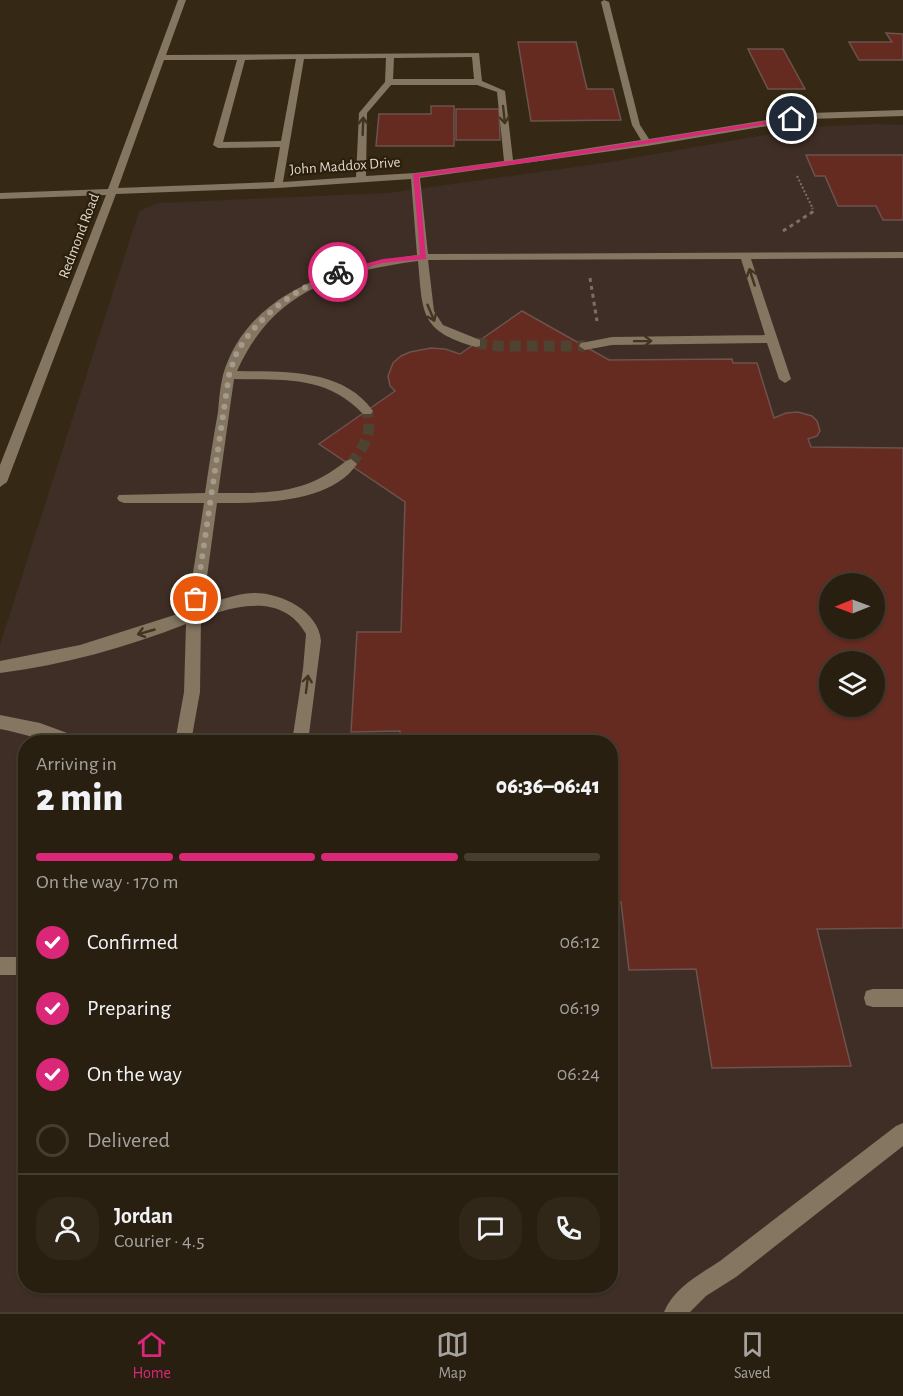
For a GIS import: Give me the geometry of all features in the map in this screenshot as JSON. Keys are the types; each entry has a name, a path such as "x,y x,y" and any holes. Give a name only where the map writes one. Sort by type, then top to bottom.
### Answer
{"street":[{"name":"Redmond Road","path":"0,482 112,192 182,0"},
{"path":"605,2 628,98 636,125 646,142"},
{"path":"161,58 476,55 478,82"},
{"path":"362,180 363,113 389,82 390,56"},
{"path":"242,57 218,145 285,144"},
{"path":"278,185 300,57"},
{"path":"389,82 478,82 501,91 509,163"},
{"name":"John Maddox Drive","path":"0,196 278,185 415,176 810,116 860,113 903,114"},
{"path":"415,176 426,299 433,321 449,333 476,343"},
{"path":"184,735 192,692 194,615 229,375 237,351 266,315 307,288 352,268 383,261 423,257 903,255"},
{"path":"745,256 785,379"},
{"path":"585,346 612,341 772,339"},
{"path":"229,375 296,378 332,385 358,398 367,411"},
{"path":"124,498 272,498 295,495 317,488 339,475 351,464"},
{"path":"0,667 36,663 244,599 263,598 279,604 304,619 314,636 301,735"},
{"path":"0,723 40,730 53,735"},
{"path":"0,966 18,966"},
{"path":"873,998 903,998"},
{"path":"675,1312 698,1288 728,1269 903,1133"}],"path":[{"path":"745,256 814,211 797,176"},
{"path":"587,256 601,343"}],"shaded area":[{"path":"903,125 903,1312 0,1312 0,645 139,211 159,203 389,193 604,163 810,127"}],"building":[{"path":"886,33 903,34 903,60 859,60 849,42 892,42"},
{"path":"518,42 576,42 587,89 613,89 621,120 531,121"},
{"path":"748,49 783,49 805,89 768,89"},
{"path":"431,106 454,106 454,146 376,146 379,114 431,114"},
{"path":"456,109 499,109 500,140 456,140"},
{"path":"806,155 903,155 903,220 883,220 876,206 838,206 825,176 815,176"},
{"path":"522,311 609,360 732,359 733,363 757,363 774,418 786,413 798,412 812,416 817,421 820,431 817,436 808,439 811,447 903,448 903,928 817,929 851,1066 712,1068 696,969 629,970 621,902 618,902 618,735 400,735 400,731 351,732 357,632 401,632 405,502 319,444 395,391 390,386 388,376 393,363 401,356 431,348 445,349 460,354"}],"tunnel":[{"path":"476,343 498,346 585,346"},
{"path":"351,464 360,452 368,433 367,411"}],"way so far":[{"path":"196,599 229,375 237,351 266,315 307,288 338,272"}],"route":[{"path":"338,272 383,261 423,257 415,176 792,119"}]}
